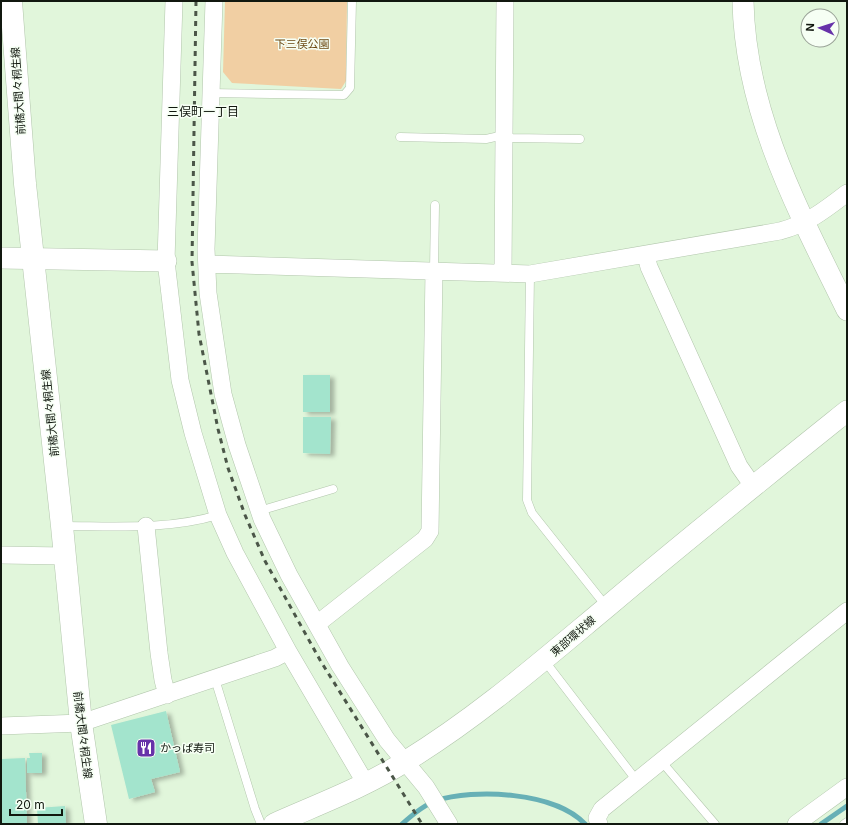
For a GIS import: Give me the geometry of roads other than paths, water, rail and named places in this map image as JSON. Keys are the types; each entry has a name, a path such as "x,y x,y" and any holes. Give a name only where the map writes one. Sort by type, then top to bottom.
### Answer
{"main road":[{"name":"前橋大間々桐生線","path":"11,1 25,184 62,526 81,723 96,824"}],"street":[{"path":"174,1 166,261 180,380 195,440 218,515 238,559 288,651 366,784"},
{"path":"214,1 210,92 207,264 211,318 225,400 236,446 259,511 289,575 340,666 387,740 426,787 446,818"},
{"path":"504,272 505,1"},
{"path":"743,1 746,46 759,108 785,180 804,224 847,310"},
{"path":"207,264 530,274 646,256 780,232 804,224 822,213 847,193"},
{"path":"646,256 649,267 739,466 753,486"},
{"path":"1,258 166,261"},
{"path":"317,624 425,538 430,531 434,271"},
{"name":"東部環状線","path":"274,824 366,784 405,762 468,719 544,660 753,486 847,411"},
{"path":"146,526 162,673 167,695"},
{"path":"1,555 65,556"},
{"path":"599,824 597,818 602,809 847,611"},
{"path":"1,726 81,723 275,658 288,651"},
{"path":"796,824 847,787"}],"lane":[{"path":"210,92 344,95 350,88 352,1"},
{"path":"400,137 486,139 504,135 512,138 580,140"},
{"path":"434,271 435,205"},
{"path":"530,274 527,500 532,513 607,606"},
{"path":"259,511 333,489"},
{"path":"62,526 146,526 205,519 218,515"},
{"path":"544,660 637,781"},
{"path":"215,678 255,809 261,824"},
{"path":"662,761 715,824"}],"waterway":[{"path":"402,824 413,814 435,801 451,797 492,794 535,799 555,805 572,813 585,824"},
{"path":"821,824 847,806"}],"railway":[{"path":"196,1 192,262 199,334 218,429 228,468 245,515 265,561 320,660 422,824"}],"place":[{"name":"かっぱ寿司","path":"146,748"}],"district":[{"name":"三俣町一丁目","path":"203,112"}],"park label":[{"name":"下三俣公園","path":"302,44"}]}
